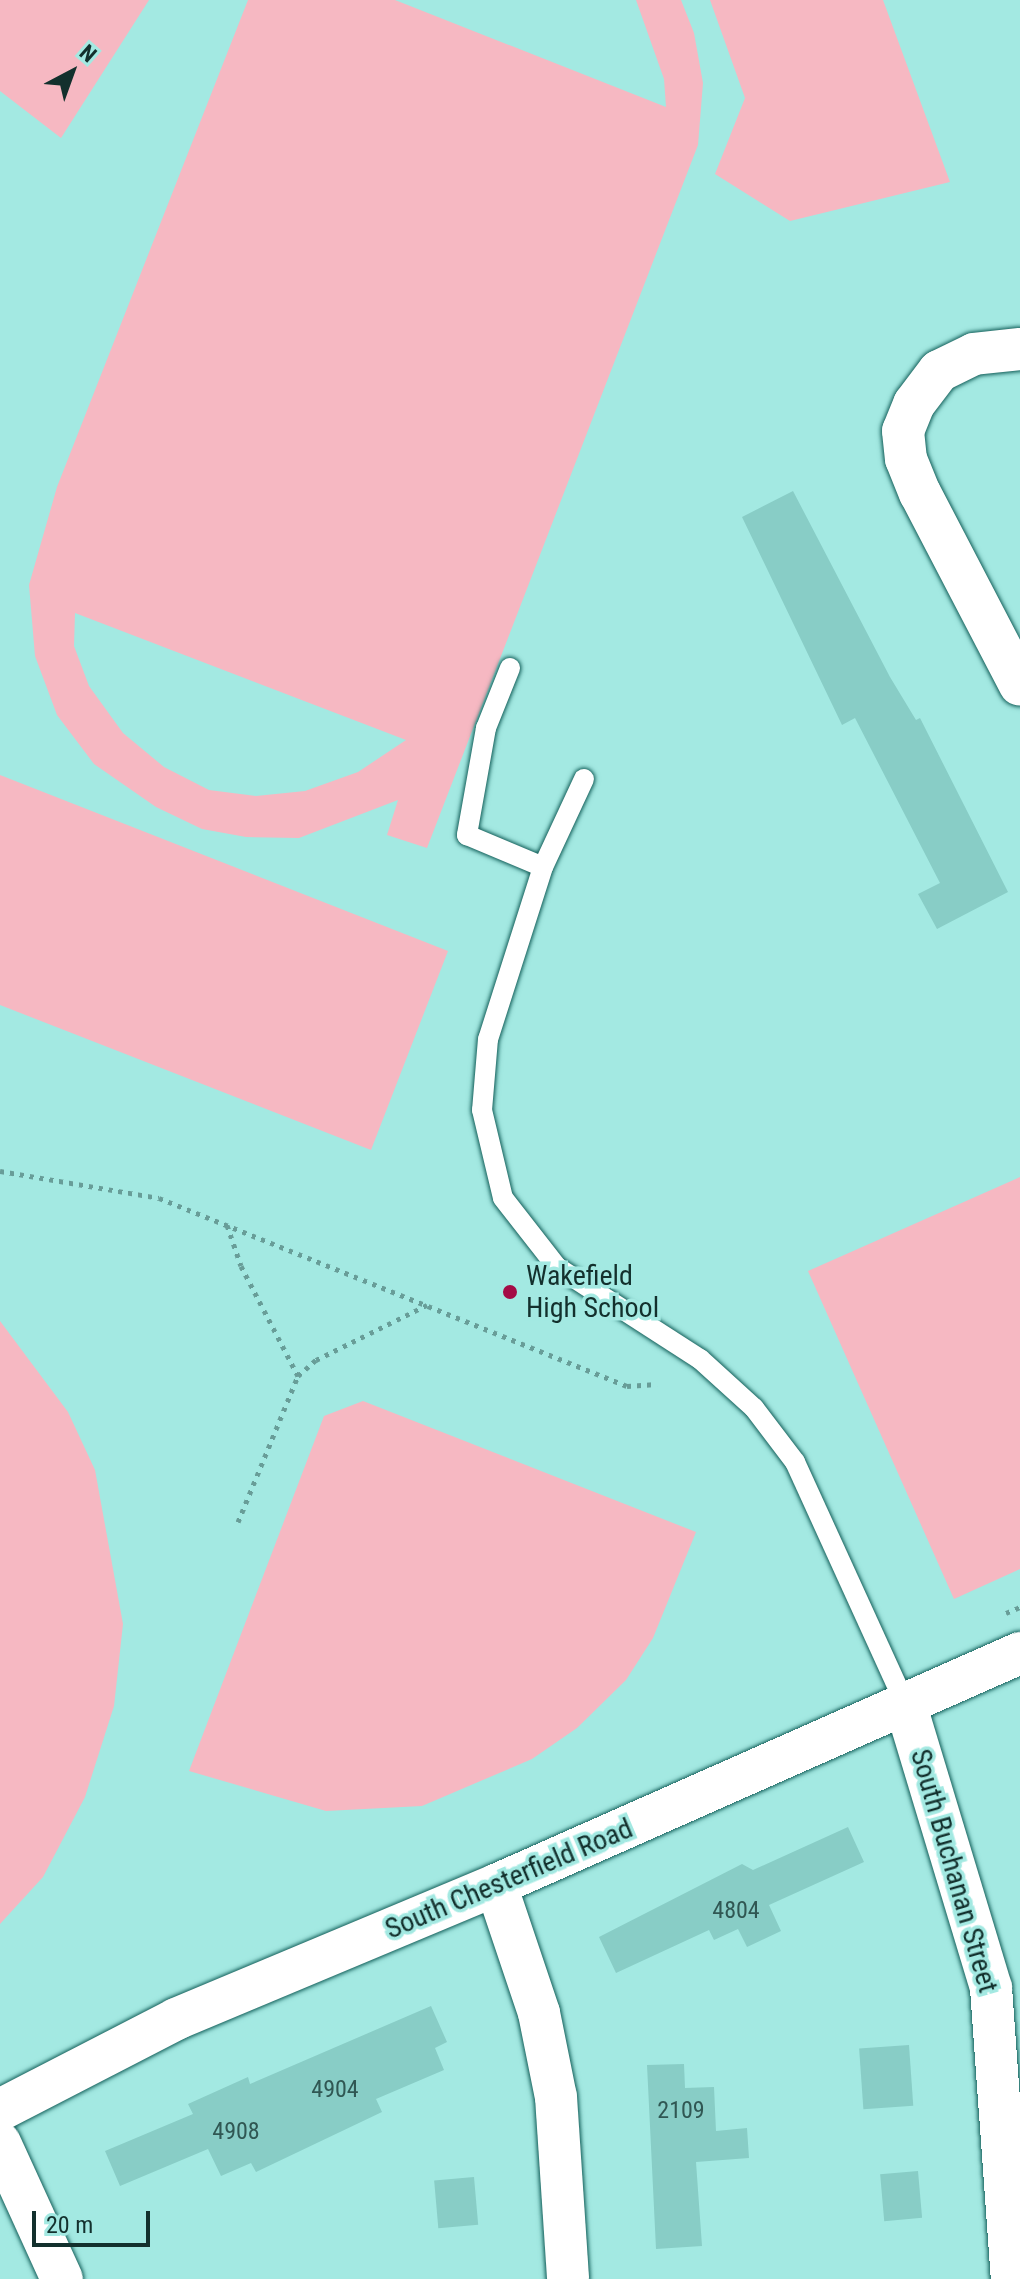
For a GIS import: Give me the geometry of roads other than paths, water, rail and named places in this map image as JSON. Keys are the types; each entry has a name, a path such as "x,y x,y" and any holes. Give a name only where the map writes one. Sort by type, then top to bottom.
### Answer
{"street":[{"path":"1020,349 974,354 939,371 914,404 903,431 906,459 920,493 1020,685"},
{"name":"South Chesterfield Road","path":"0,2110 176,2019 496,1885 1020,1653"},
{"name":"South Buchanan Street","path":"905,1703 991,1988 1012,2279"},
{"path":"496,1885 539,2013 556,2097 568,2279"},
{"path":"0,2143 62,2279"}],"lane":[{"path":"510,668 486,728 467,835 543,867"},
{"path":"584,779 543,867 488,1039 482,1110 503,1198 557,1267 700,1359 754,1408 795,1462 905,1703"}],"place":[{"name":"Wakefield High School","path":"510,1292"}]}
